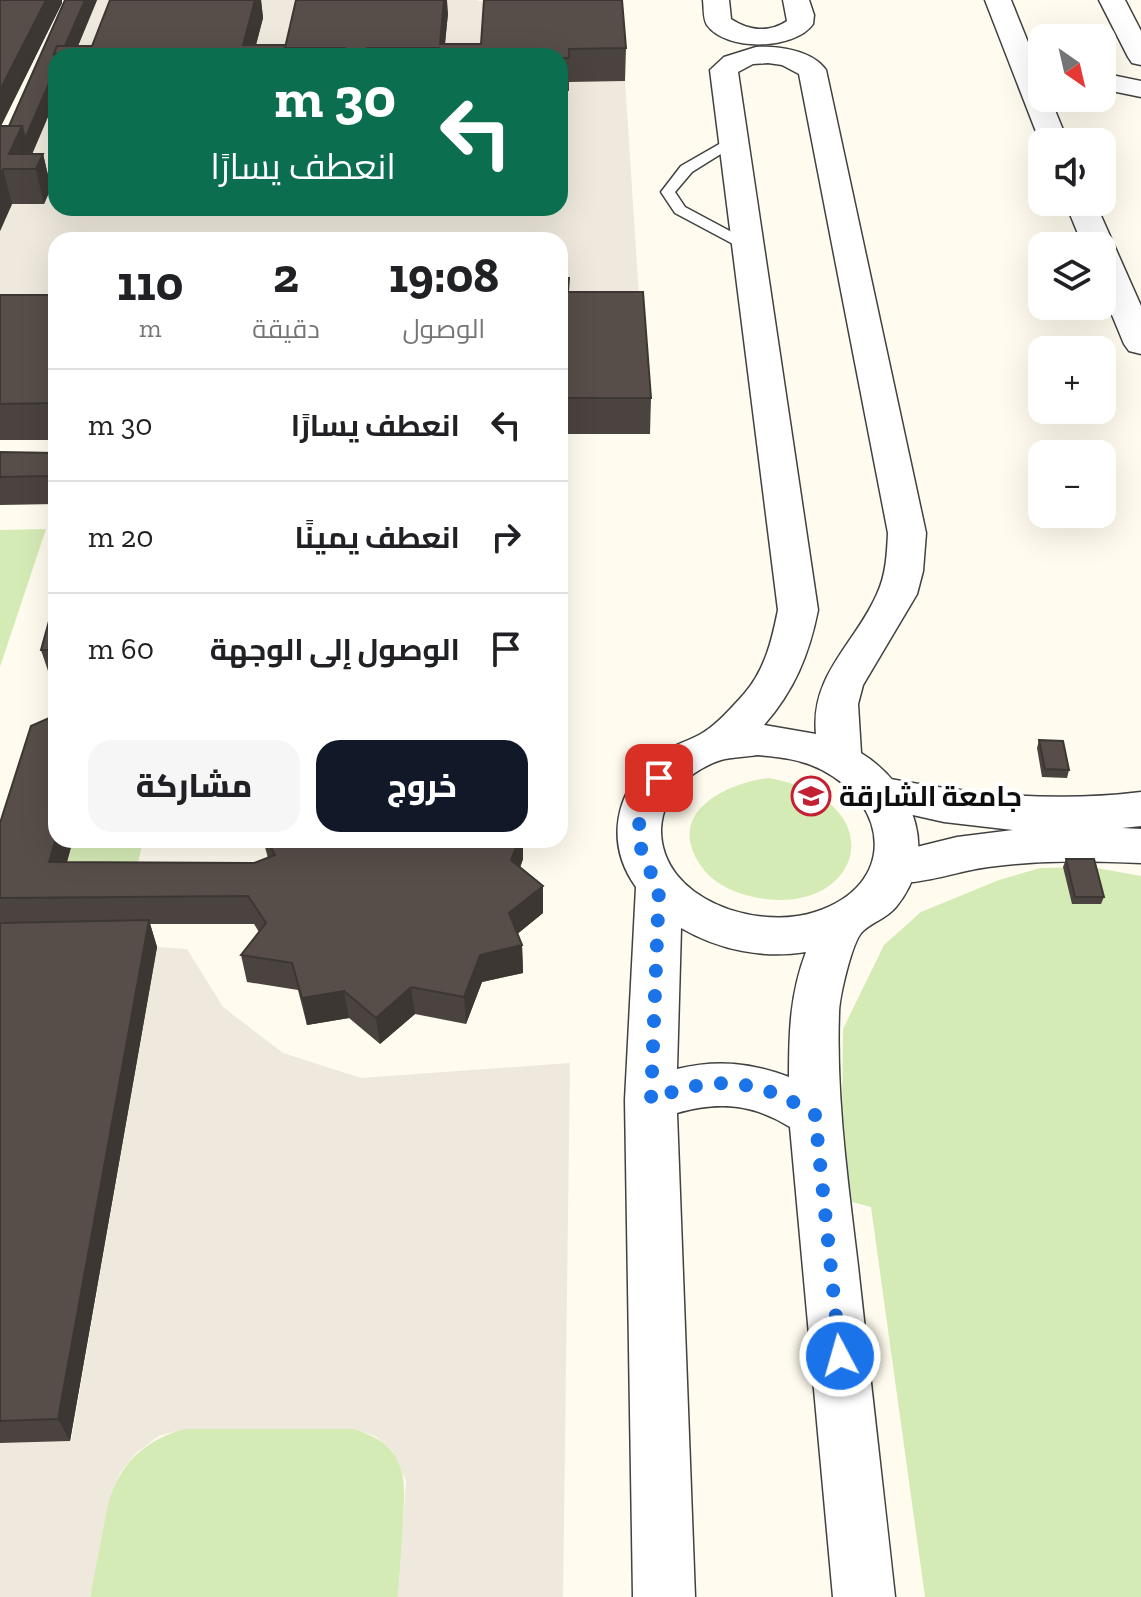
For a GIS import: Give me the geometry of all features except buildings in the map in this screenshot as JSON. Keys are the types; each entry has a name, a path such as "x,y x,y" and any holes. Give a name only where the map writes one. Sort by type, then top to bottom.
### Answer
{"street":[{"path":"716,0 718,22 741,35 759,37 777,36 800,24 801,15 796,0"},
{"path":"998,0 1028,71"},
{"path":"1112,0 1141,57"},
{"path":"715,746 751,715 775,682 792,647 798,610 724,70 732,62 766,55 802,62 812,70 907,533 906,562 898,591 883,620 845,672 837,700 835,731 841,761"},
{"path":"1116,84 1141,89"},
{"path":"1116,286 1141,344"},
{"path":"757,740 801,745 841,761 880,793 893,816 899,843 896,868 876,900 840,925 803,935 762,936 710,922 686,911 659,887 642,859 637,830 643,802 659,778 684,759 715,746 757,740"},
{"path":"880,793 972,810 1022,829 1141,846"},
{"path":"896,868 979,848 1022,829 1081,814 1141,809"},
{"path":"659,887 651,1100 664,1597"},
{"path":"840,925 819,981 814,1010 815,1115 864,1597"},
{"path":"651,1100 677,1089 706,1083 737,1083 791,1100 815,1115"}],"lane":[{"path":"735,139 680,174 668,192 680,210 750,248"}],"green space":[{"path":"46,529 0,667 0,530"},
{"path":"769,778 809,790 836,809 849,831 851,853 841,874 822,890 794,899 742,894 712,878 691,847 690,831 695,816 705,804 735,786"},
{"path":"71,848 141,848 132,890 59,890"},
{"path":"1091,867 1141,876 1141,1597 925,1597 871,1207 852,1202 842,1115 843,1029 884,945 921,912 999,880 1040,868"},
{"path":"184,1429 354,1429 384,1444 394,1453 403,1476 398,1597 90,1597 104,1518 121,1473 136,1455 156,1440"}],"shaded area":[{"path":"97,0 362,0 305,48 255,48 262,18 140,48 77,48"},
{"path":"386,0 476,0 488,3 619,0 503,48 436,48"},
{"path":"625,81 641,327 568,315 568,232 48,232 48,331 0,331 0,231 12,204 44,204 48,195 48,216 568,216 569,82"},
{"path":"48,117 48,189 17,188"},
{"path":"157,947 187,949 223,1007 283,1053 361,1078 570,1063 563,1597 398,1597 406,1481 393,1451 375,1436 354,1429 184,1429 159,1436 135,1454 120,1473 109,1499 90,1597 0,1597 0,1443 71,1441"}],"place":[{"name":"جامعة الشارقة","path":"811,796"}],"route":[{"path":"659,778 643,802 637,830 642,859 659,887 651,1100 677,1089 706,1083 737,1083 765,1089 815,1115 840,1356"}]}
